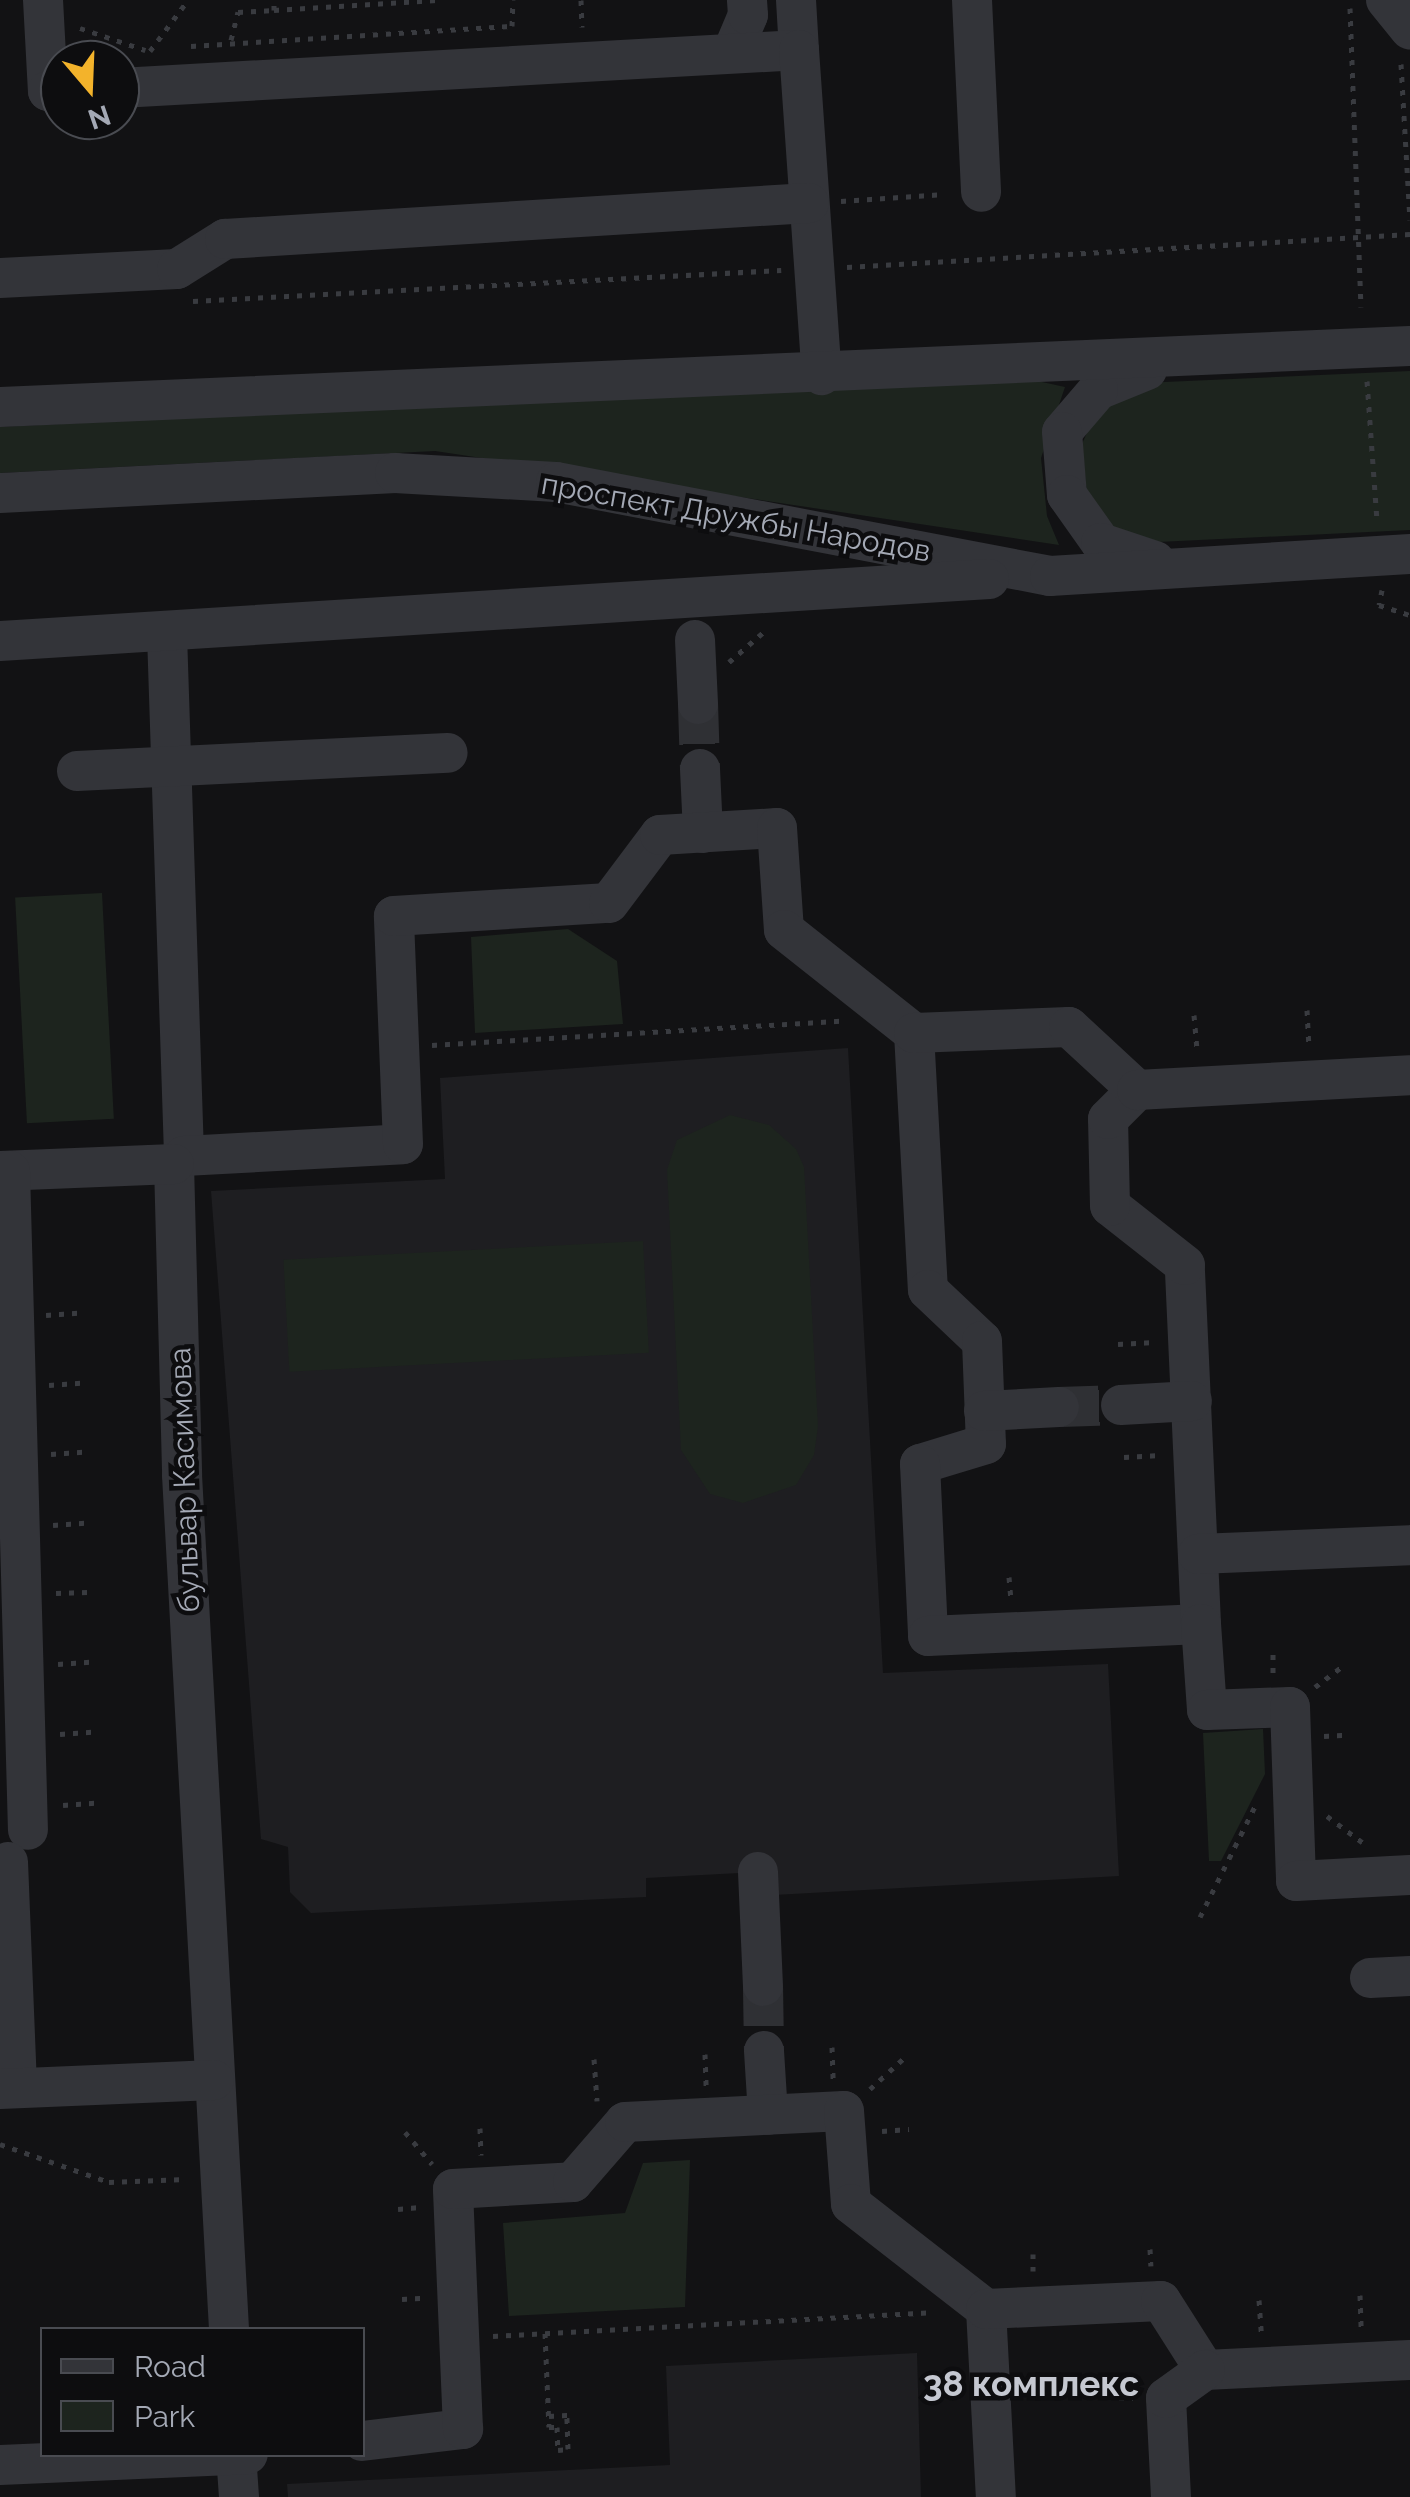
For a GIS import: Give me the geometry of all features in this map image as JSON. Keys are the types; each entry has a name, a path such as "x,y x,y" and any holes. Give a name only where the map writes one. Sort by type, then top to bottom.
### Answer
{"street":[{"path":"732,54 748,15 747,0"},
{"path":"796,0 822,375"},
{"path":"972,0 982,192"},
{"path":"44,8 46,40"},
{"path":"140,87 798,50"},
{"path":"0,278 177,269 225,239 808,202"},
{"path":"0,407 1169,362 1410,346"},
{"path":"1169,362 1098,390 1062,432 1068,495 1101,543 1176,568"},
{"name":"проспект Дружбы Народов","path":"0,493 395,473 556,482 1050,576 1176,568 1394,542"},
{"path":"0,641 167,634 1050,576"},
{"name":"бульвар Касимова","path":"167,634 182,1475 229,2327"},
{"path":"695,640 697,697"},
{"path":"77,772 448,753"},
{"path":"700,769 703,833"},
{"path":"214,2080 8,2088 18,1846 5,1171 403,1144 394,916 609,903 660,835 777,828 784,930 904,1026 1070,1027 1137,1090"},
{"path":"904,1026 928,1290 982,1340 986,1444 920,1464 928,1636 1202,1624"},
{"path":"1408,1875 1296,1882 1278,1790 1290,1706 1207,1710 1186,1265 1110,1206 1108,1119 1137,1090 1410,1075"},
{"path":"1121,1405 1192,1401"},
{"path":"984,1412 1059,1407"},
{"path":"1198,1554 1410,1545"},
{"path":"758,1872 763,1986"},
{"path":"1370,1978 1410,1976"},
{"path":"764,2051 768,2115"},
{"path":"365,2441 464,2429 453,2188 572,2182 625,2122 844,2112 851,2204 986,2308 1161,2301 1205,2370"},
{"path":"986,2308 996,2497"},
{"path":"1171,2497 1166,2398 1205,2370 1410,2360"},
{"path":"0,2465 70,2480 223,2457"},
{"path":"236,2457 238,2497"}],"path":[{"path":"150,51 188,0"},
{"path":"274,0 274,10"},
{"path":"231,40 238,12 436,0"},
{"path":"182,47 231,40 512,26 514,0"},
{"path":"1349,0 1361,307"},
{"path":"44,8 150,51 166,49"},
{"path":"1398,14 1410,220"},
{"path":"808,202 982,192"},
{"path":"178,302 1361,241 1410,234"},
{"path":"1367,374 1394,542"},
{"path":"1381,582 1379,605 1410,615"},
{"path":"697,697 774,623"},
{"path":"399,1047 904,1026"},
{"path":"1200,1917 1278,1790 1408,1875"},
{"path":"844,2112 905,2058"},
{"path":"0,2144 109,2182 220,2177"},
{"path":"460,2338 986,2308"},
{"path":"545,2333 549,2427 557,2426 558,2450 568,2449 569,2415 549,2416"}],"shaded area":[{"path":"848,1048 883,1673 1108,1664 1119,1876 774,1895 758,1872 646,1878 646,1897 311,1913 290,1892 288,1847 261,1839 211,1191 445,1179 440,1078"},
{"path":"917,2353 921,2497 288,2497 287,2484 670,2465 666,2366"}],"green space":[{"path":"1410,371 1410,530 1158,542 1115,534 1087,495 1082,444 1089,428 1096,415 1142,383"},
{"path":"1019,377 1065,387 1041,458 1047,516 1059,545 435,451 0,473 0,427"},
{"path":"102,893 114,1119 27,1123 15,898"},
{"path":"568,929 617,961 623,1024 475,1033 471,937"},
{"path":"730,1115 769,1125 796,1149 804,1167 818,1426 814,1455 796,1485 743,1503 710,1494 681,1450 667,1170 677,1140"},
{"path":"643,1241 649,1353 289,1372 283,1260"},
{"path":"1263,1729 1265,1774 1221,1861 1209,1861 1203,1733"},
{"path":"690,2160 685,2307 509,2316 503,2223 625,2213 643,2163"}],"tunnel":[{"path":"698,704 700,769"},
{"path":"1059,1407 1121,1405"},
{"path":"763,1986 764,2051"}],"district":[{"name":"38 комплекс","path":"1031,2384"}]}
